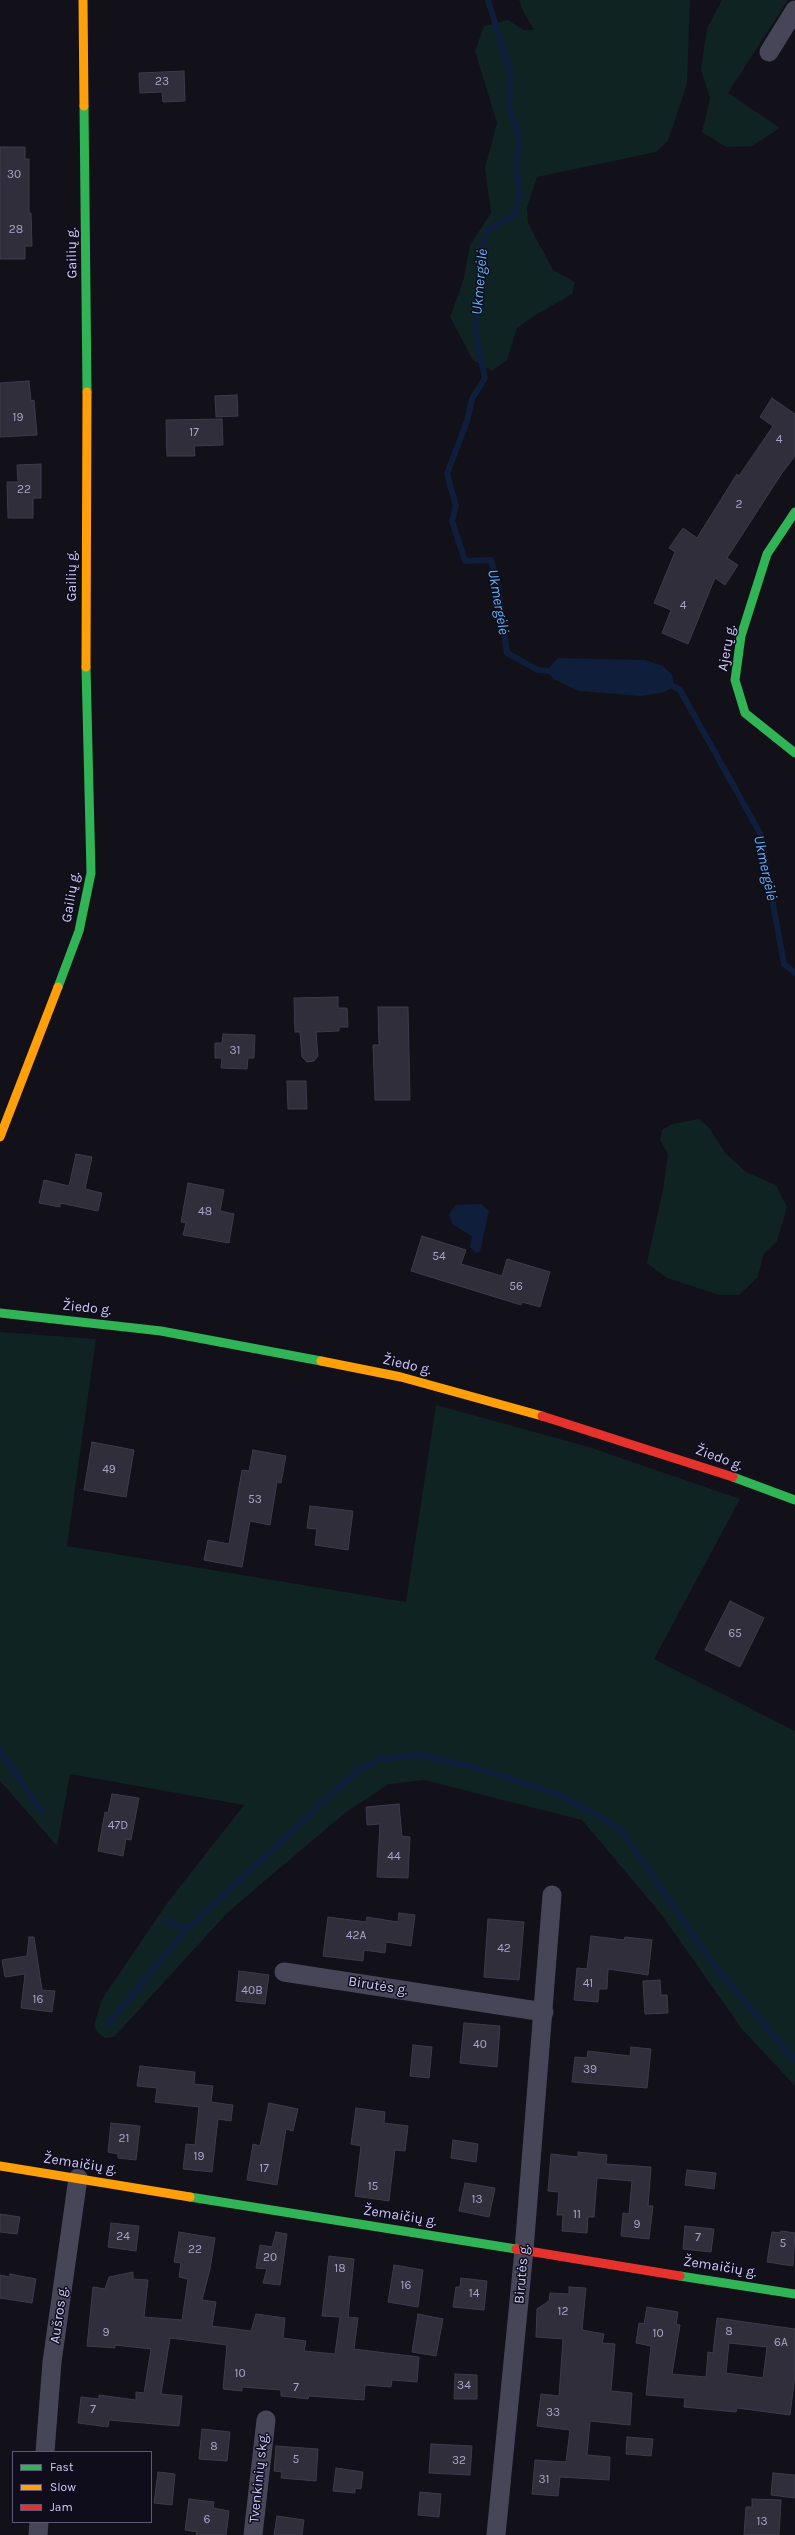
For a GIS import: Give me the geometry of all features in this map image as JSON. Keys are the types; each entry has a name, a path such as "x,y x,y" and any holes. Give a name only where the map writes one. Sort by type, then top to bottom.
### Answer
{"street":[{"name":"Gailių g.","path":"0,1137 79,931 86,904 91,874 86,668 87,350 83,0"},
{"path":"769,52 795,10"},
{"name":"Ajerų g.","path":"795,512 767,554 741,636 735,680 745,713 795,753"},
{"name":"Žiedo g.","path":"0,1313 161,1331 262,1349 401,1377 557,1420 690,1462 795,1500"},
{"name":"Birutės g.","path":"496,2535 524,2250 544,2012 552,1895"},
{"name":"Birutės g.","path":"284,1972 544,2012"},
{"name":"Žemaičių g.","path":"0,2166 795,2294"},
{"name":"Aušros g.","path":"45,2451 52,2362 78,2178"},
{"name":"Tvenkinių skg.","path":"253,2535 266,2420"},
{"path":"38,2535 39,2523"}],"green space":[{"path":"519,0 690,0 687,84 668,141 656,152 537,177 527,208 528,223 553,270 575,282 572,294 534,316 517,328 507,360 492,371 473,360 450,317 463,282 470,245 491,213 485,168 497,123 475,51 484,26 508,20 524,30 534,30 523,11"},
{"path":"722,0 788,0 728,93 780,128 752,146 726,147 702,132 710,98 701,70 707,28"},
{"path":"699,1119 710,1129 726,1154 746,1172 776,1185 787,1207 777,1241 763,1255 758,1277 739,1295 719,1295 667,1278 647,1263 663,1189 668,1154 660,1140 662,1130 672,1124"},
{"path":"0,1332 96,1339 67,1546 406,1602 436,1405 589,1447 740,1499 654,1659 795,1731 795,2086 742,2029 661,1914 582,1820 424,1780 389,1784 346,1812 228,1912 114,2037 105,2038 97,2032 94,2025 102,1999 168,1902 244,1805 70,1774 57,1846 0,1781"}],"water":[{"path":"558,658 645,660 663,666 672,675 674,687 662,693 640,696 579,691 555,680 546,671"},
{"path":"481,1204 489,1211 480,1252 476,1253 470,1247 472,1236 453,1225 449,1215 455,1205"}],"building":[{"path":"184,71 185,101 163,102 162,92 140,93 139,73"},
{"path":"0,147 25,147 25,159 29,159 29,213 31,213 32,246 25,246 25,259 0,259"},
{"path":"29,381 31,401 34,400 37,435 0,437 0,383"},
{"path":"237,395 238,416 216,417 215,396"},
{"path":"772,398 795,414 795,456 782,473 727,558 738,565 725,585 715,578 688,644 662,633 671,610 654,603 675,552 669,548 683,528 697,538 737,474 739,476 773,426 760,417"},
{"path":"222,419 223,445 194,446 195,456 167,456 166,420"},
{"path":"41,464 41,498 33,498 33,518 8,518 7,482 18,482 17,465"},
{"path":"338,997 338,1008 347,1008 348,1027 339,1027 339,1031 316,1032 318,1056 314,1061 307,1062 302,1057 300,1032 295,1032 294,998"},
{"path":"378,1007 408,1007 410,1100 375,1100 373,1045 379,1045"},
{"path":"223,1034 255,1035 254,1058 248,1058 247,1069 221,1068 222,1058 215,1058 215,1043 222,1043"},
{"path":"287,1081 306,1081 307,1109 288,1109"},
{"path":"76,1154 92,1157 85,1189 102,1193 98,1211 60,1203 60,1207 39,1203 44,1180 69,1186"},
{"path":"188,1183 224,1190 220,1211 234,1214 229,1243 183,1235 186,1223 181,1222"},
{"path":"422,1236 466,1250 461,1264 502,1276 507,1259 550,1272 540,1307 522,1302 521,1305 411,1271"},
{"path":"92,1442 134,1450 126,1497 84,1490"},
{"path":"253,1450 286,1456 281,1483 277,1482 270,1525 250,1521 242,1567 204,1560 208,1540 229,1544 242,1470 249,1471"},
{"path":"310,1506 353,1511 348,1550 315,1545 317,1529 307,1528"},
{"path":"730,1601 764,1618 740,1667 705,1650"},
{"path":"112,1794 139,1798 131,1840 126,1839 123,1856 98,1851 105,1812 108,1813"},
{"path":"399,1804 402,1836 410,1837 408,1878 377,1877 380,1824 367,1825 366,1807"},
{"path":"399,1913 415,1915 411,1946 386,1942 385,1953 364,1950 363,1961 323,1956 328,1917 366,1922 367,1917 398,1922"},
{"path":"488,1919 524,1922 519,1980 484,1977"},
{"path":"591,1936 624,1940 625,1937 652,1940 648,1975 608,1969 607,1989 599,1989 598,2002 574,2000 577,1968 587,1969"},
{"path":"29,1937 34,1937 42,1990 55,1991 52,2012 21,2008 25,1974 5,1977 2,1960 27,1956"},
{"path":"239,1971 269,1975 265,2004 236,2001"},
{"path":"660,1980 661,1995 667,1995 668,2013 645,2014 643,1981"},
{"path":"464,2023 500,2026 497,2067 460,2063"},
{"path":"413,2045 432,2047 429,2078 410,2076"},
{"path":"631,2047 651,2049 647,2088 572,2082 575,2057 587,2058 588,2051 630,2056"},
{"path":"140,2066 195,2072 194,2084 213,2086 211,2102 233,2105 231,2121 218,2119 212,2172 183,2169 186,2144 195,2145 199,2107 155,2102 157,2088 137,2086"},
{"path":"269,2103 298,2109 293,2131 286,2129 277,2185 247,2180 253,2144 260,2146"},
{"path":"356,2108 385,2112 384,2123 408,2126 405,2151 395,2150 389,2201 355,2196 361,2146 351,2144"},
{"path":"111,2123 140,2126 136,2160 118,2158 118,2154 108,2152"},
{"path":"453,2140 478,2144 476,2162 451,2158"},
{"path":"578,2152 607,2155 606,2164 651,2167 648,2206 653,2206 649,2239 621,2236 623,2213 629,2214 632,2181 597,2178 594,2217 588,2217 587,2233 562,2231 563,2215 557,2215 559,2192 548,2191 551,2154 578,2157"},
{"path":"687,2170 716,2173 714,2189 685,2185"},
{"path":"465,2183 495,2188 489,2217 459,2211"},
{"path":"0,2214 20,2217 17,2234 0,2232"},
{"path":"111,2223 139,2226 136,2251 108,2247"},
{"path":"685,2226 714,2229 711,2252 683,2249"},
{"path":"781,2231 795,2233 793,2266 767,2262 772,2232 781,2233"},
{"path":"179,2232 215,2238 210,2269 202,2300 216,2302 212,2326 251,2331 256,2314 285,2318 283,2338 306,2341 304,2351 335,2354 340,2317 322,2316 329,2256 354,2259 348,2317 358,2318 354,2349 419,2357 417,2382 392,2380 391,2387 365,2385 364,2400 309,2396 308,2399 281,2396 281,2390 242,2387 242,2391 223,2389 227,2345 170,2338 161,2394 182,2396 179,2426 109,2420 108,2427 78,2423 81,2397 99,2399 99,2395 136,2400 136,2392 144,2393 151,2349 115,2345 115,2348 87,2346 93,2287 105,2289 109,2277 133,2272 133,2279 148,2280 144,2317 182,2320 188,2279 179,2277 181,2263 174,2262"},
{"path":"276,2232 287,2234 280,2285 263,2283 267,2269 256,2268 260,2245 272,2247"},
{"path":"394,2265 423,2270 418,2307 388,2302"},
{"path":"10,2274 36,2279 32,2303 0,2298 0,2275 10,2277"},
{"path":"461,2278 487,2281 484,2310 453,2307 456,2287 460,2287"},
{"path":"569,2287 586,2288 582,2330 604,2334 602,2343 615,2344 611,2391 632,2393 630,2425 590,2421 587,2455 610,2457 609,2480 560,2477 558,2496 532,2494 535,2460 566,2462 570,2430 537,2426 541,2394 559,2396 563,2339 536,2337 537,2309 549,2301 550,2293 569,2294"},
{"path":"647,2307 678,2312 676,2324 680,2325 672,2374 706,2377 708,2352 713,2353 717,2318 795,2329 795,2375 790,2415 737,2408 736,2412 684,2407 685,2398 646,2395 651,2346 636,2343 639,2323 644,2324","holes":["729,2343 767,2347 763,2378 726,2373"]},
{"path":"418,2314 443,2319 436,2356 412,2352"},
{"path":"455,2374 477,2375 477,2399 454,2399"},
{"path":"202,2429 230,2432 227,2461 199,2459"},
{"path":"627,2437 653,2439 651,2456 626,2454"},
{"path":"431,2444 472,2446 470,2475 429,2473"},
{"path":"276,2446 318,2449 316,2481 281,2478 282,2472 274,2471"},
{"path":"336,2468 363,2472 361,2489 355,2488 355,2493 333,2491"},
{"path":"158,2472 175,2474 172,2505 154,2503"},
{"path":"773,2473 795,2475 795,2498 771,2495"},
{"path":"420,2492 441,2494 439,2517 418,2515"},
{"path":"189,2499 214,2502 213,2508 229,2511 226,2535 196,2535 197,2532 185,2530"},
{"path":"752,2499 781,2500 779,2535 744,2535 746,2507 752,2507"},
{"path":"277,2516 304,2520 302,2535 274,2535"}],"waterway":[{"name":"Ukmergėlė","path":"488,0 510,73 509,107 519,136 516,169 520,197 514,215 487,230 480,254 480,295 475,331 485,378 472,399 467,421 447,474 456,506 452,521 465,561 491,560 497,581 507,653 538,670 553,671"},
{"name":"Ukmergėlė","path":"667,683 680,690 760,833 784,964 795,973"},
{"path":"0,1751 42,1812"},
{"path":"108,2024 186,1930 358,1770 381,1759 418,1755 471,1766 565,1797 621,1830 713,1964 795,2061"},
{"path":"166,1920 186,1930"}],"traffic: fast":[{"path":"84,106 87,392"},
{"path":"795,512 767,554 741,636 735,680 745,713 795,753"},
{"path":"58,987 79,931 91,873 86,667"},
{"path":"0,1313 161,1331 321,1361"},
{"path":"733,1477 795,1500"},
{"path":"190,2197 516,2249"},
{"path":"680,2276 795,2294"}],"traffic: slow":[{"path":"83,0 84,106"},
{"path":"86,667 87,392"},
{"path":"0,1137 58,987"},
{"path":"321,1361 401,1377 542,1416"},
{"path":"0,2166 190,2197"}],"traffic: jam":[{"path":"542,1416 733,1477"},
{"path":"516,2249 680,2276"}]}
